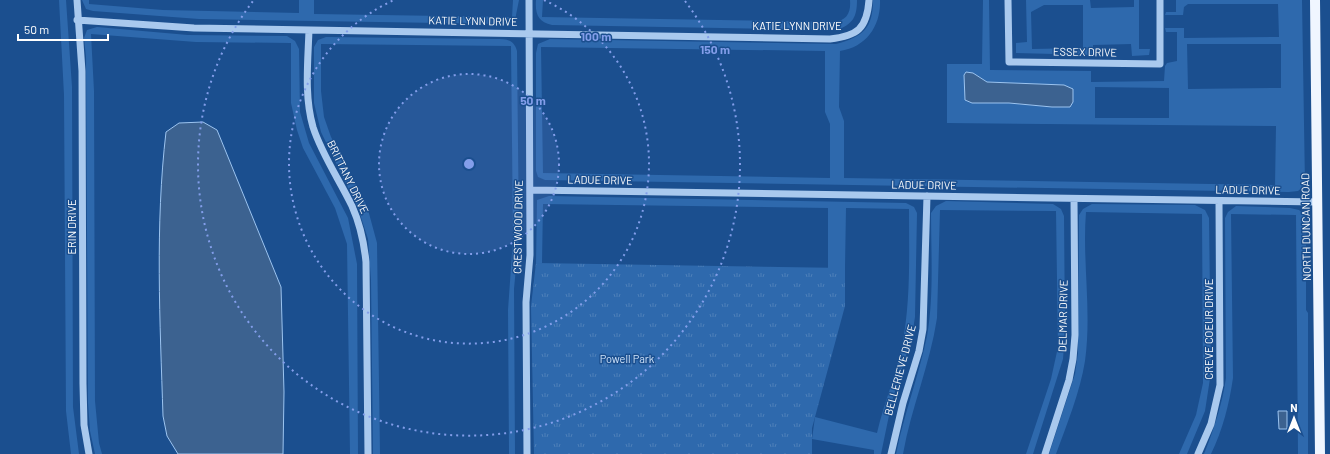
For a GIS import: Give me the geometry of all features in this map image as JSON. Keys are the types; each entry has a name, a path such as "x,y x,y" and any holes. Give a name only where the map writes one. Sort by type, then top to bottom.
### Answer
{"main road":[{"name":"NORTH DUNCAN ROAD","path":"1316,0 1320,454"}],"street":[{"name":"ERIN DRIVE","path":"77,0 77,20 82,71 84,425 89,454"},
{"name":"CRESTWOOD DRIVE","path":"527,454 526,302 530,256 529,0"},
{"name":"KATIE LYNN DRIVE","path":"77,20 194,28 830,39 852,35 864,24 869,0"},
{"name":"ESSEX DRIVE","path":"1008,0 1009,62 1160,64 1160,0"},
{"name":"BRITTANY DRIVE","path":"309,30 308,91 313,126 320,147 352,206 359,224 364,244 366,262 368,454"},
{"name":"LADUE DRIVE","path":"530,190 1317,202"},
{"name":"BELLERIEVE DRIVE","path":"891,454 903,403 919,352 923,329 927,196"},
{"name":"DELMAR DRIVE","path":"1044,454 1069,380 1073,360 1075,335 1074,199"},
{"name":"CREVE COEUR DRIVE","path":"1198,454 1211,424 1220,385 1219,201"}],"green space":[{"path":"59,0 66,0 72,87 73,407 79,454 71,454 66,411 64,95"},
{"path":"82,0 89,0 89,4 163,10 299,13 299,0 314,0 314,14 512,17 513,0 519,0 515,20 509,24 503,24 199,19 93,11 86,9"},
{"path":"536,0 543,0 542,17 833,22 845,18 850,9 850,0 857,0 856,11 853,19 847,25 837,30 552,25 543,22 538,17"},
{"path":"873,0 880,0 880,9 875,26 865,40 850,49 840,51 839,107 844,121 844,178 1275,185 1276,126 947,123 947,64 982,64 983,0 989,0 990,70 1091,71 1091,82 1164,81 1165,66 1167,63 1177,61 1177,32 1166,32 1165,28 1184,28 1184,38 1279,37 1278,4 1188,4 1184,7 1183,15 1165,15 1166,12 1176,12 1176,0 1302,0 1305,185 1298,191 1289,192 545,180 538,177 536,171 536,53 538,44 550,39 836,44 853,38 865,30 873,10","holes":["1187,44 1281,44 1281,88 1188,89","541,47 825,51 825,112 830,124 830,178 543,173","973,73 987,82 1064,85 1070,107 1009,103","1095,87 1169,88 1169,118 1095,118"]},
{"path":"1026,0 1090,0 1091,8 1134,7 1134,0 1139,0 1139,49 1150,49 1149,55 1132,56 1131,44 1093,45 1093,55 1016,53 1016,43 1027,42","holes":["1044,5 1083,5 1083,48 1032,49 1031,12"]},
{"path":"97,27 188,35 287,36 295,41 299,49 300,112 309,143 348,218 357,264 358,454 350,454 347,244 335,208 303,148 297,130 291,103 291,43 196,42 91,34 94,91 95,401 99,443 102,454 95,454 90,431 88,403 86,57 84,38 87,30"},
{"path":"326,37 503,39 509,40 516,47 519,236 514,289 515,454 509,454 508,310 513,239 511,46 321,44 321,91 324,117 331,137 367,206 377,243 380,454 373,454 371,280 368,239 358,208 321,132 314,103 314,47 318,40"},
{"path":"549,196 906,203 914,207 917,213 915,317 912,336 892,401 881,454 874,454 874,450 812,439 815,417 877,433 902,346 905,329 909,278 909,209 846,208 845,268 828,268 828,208 543,204 542,263 536,263 537,200"},
{"path":"946,201 1053,204 1061,209 1064,216 1065,332 1063,359 1033,454 1026,454 1051,379 1058,347 1056,211 940,210 937,318 934,335 906,437 903,454 896,454 927,336 931,306 931,213 936,206"},
{"path":"1092,204 1195,205 1205,210 1209,218 1211,372 1205,411 1187,454 1179,454 1196,415 1203,383 1202,214 1086,212 1085,249 1088,324 1085,361 1077,396 1056,454 1049,454 1075,374 1078,353 1079,215 1083,209"},
{"path":"1236,206 1290,208 1299,210 1306,216 1308,454 1298,454 1296,215 1231,214 1233,378 1219,435 1211,454 1204,454 1217,417 1226,378 1225,218 1228,212"},
{"name":"Powell Park","path":"536,263 845,268 845,306 812,428 812,454 534,454 531,306"}],"shaded area":[{"path":"966,72 973,73 987,82 1064,85 1073,89 1073,102 1070,107 1009,103 972,103 965,100 964,75"},
{"path":"203,122 217,130 281,287 284,392 283,454 178,454 167,436 163,416 159,274 160,202 166,132 179,123"},
{"path":"1278,411 1287,411 1287,429 1279,429"}]}
